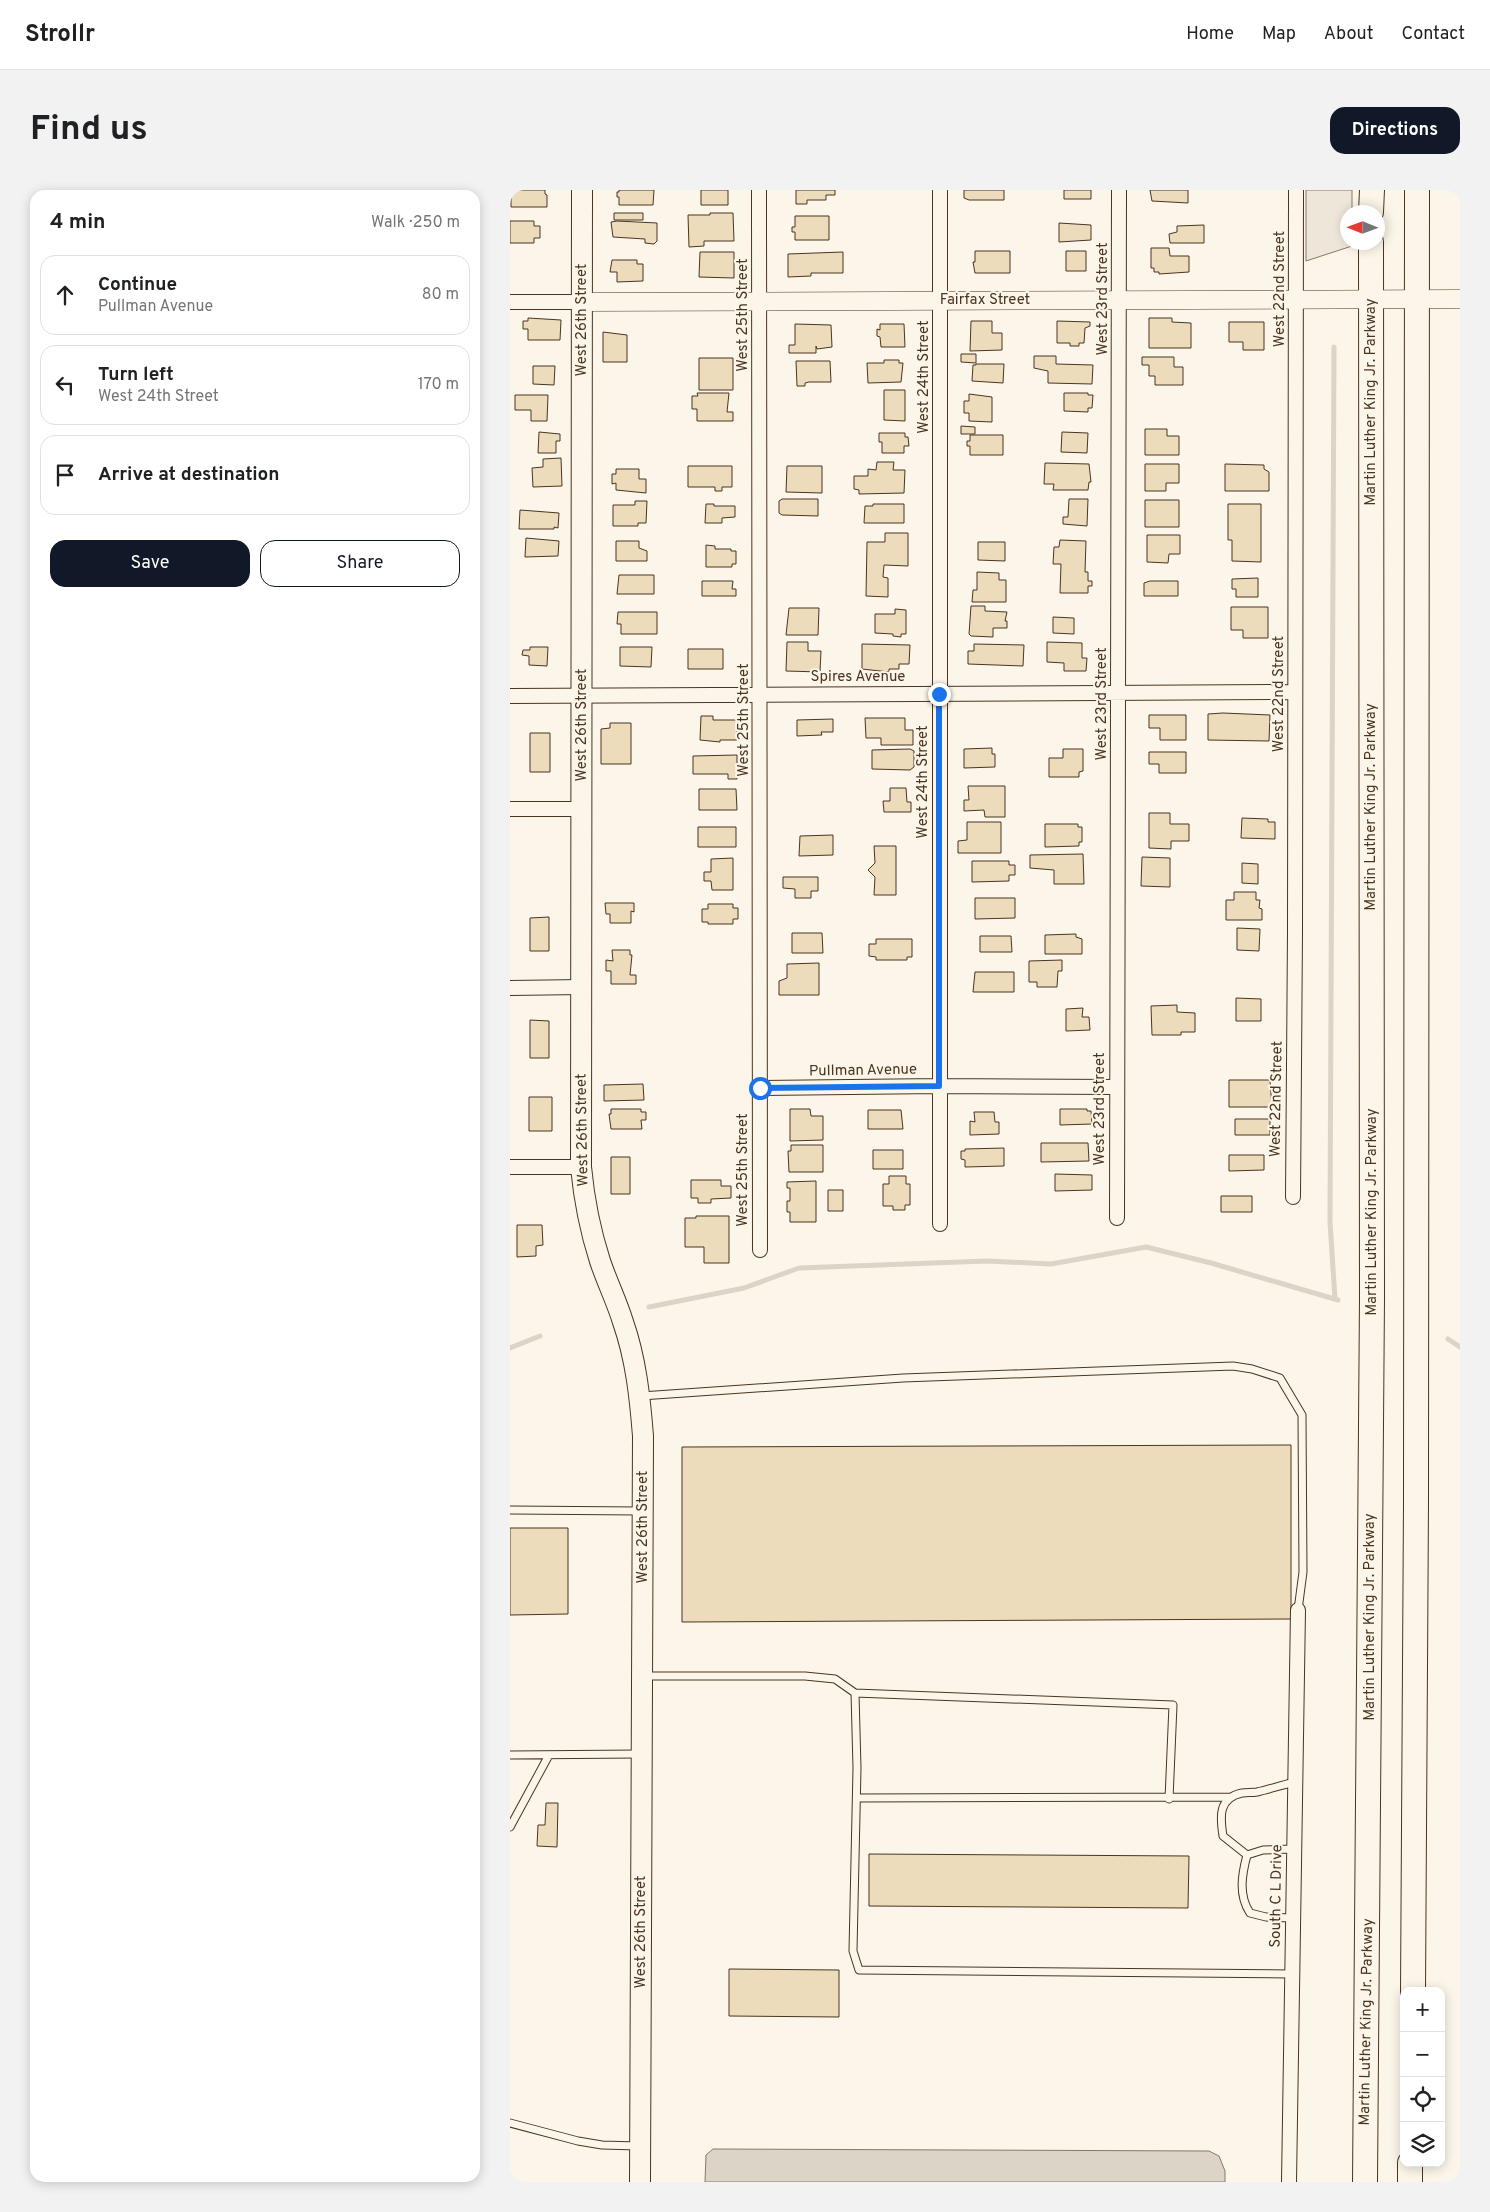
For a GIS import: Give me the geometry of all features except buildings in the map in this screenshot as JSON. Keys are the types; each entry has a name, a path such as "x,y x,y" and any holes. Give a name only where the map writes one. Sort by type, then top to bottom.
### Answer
{"highway":[{"path":"1372,190 1372,205"},
{"path":"1412,1987 1416,1503 1417,190"},
{"name":"Martin Luther King Jr. Parkway","path":"1365,2182 1372,1308 1371,250"},
{"path":"1410,2167 1410,2182"}],"main road":[{"name":"West 26th Street","path":"582,190 581,1167 591,1233 624,1324 640,1396 643,1436 640,2182"}],"street":[{"name":"West 25th Street","path":"759,190 760,1250"},
{"name":"West 24th Street","path":"940,190 940,1224"},
{"name":"West 23rd Street","path":"1117,1218 1119,190"},
{"name":"West 22nd Street","path":"1292,1198 1296,190"},
{"name":"Fairfax Street","path":"510,302 1460,299"},
{"name":"Spires Avenue","path":"510,696 760,693 1295,692"},
{"path":"510,810 582,809"},
{"path":"510,988 582,987"},
{"name":"Pullman Avenue","path":"760,1088 1116,1087"},
{"path":"510,1167 581,1167"},
{"name":"South C L Drive","path":"1289,2182 1298,1610"}],"lane":[{"path":"640,1396 903,1378 1233,1366 1252,1369 1280,1378 1302,1414 1303,1572 1298,1610"},
{"path":"510,1510 643,1511"},
{"path":"643,1676 805,1676 834,1679 855,1693 1173,1705 1169,1798"},
{"path":"855,1693 857,1798 854,1951 859,1970 1292,1974"},
{"path":"510,1827 549,1754"},
{"path":"510,1755 642,1754"},
{"path":"1247,1855 1223,1836 1220,1819 1222,1804 1231,1797 1241,1793 1256,1792 1295,1782"},
{"path":"857,1798 1231,1797"},
{"path":"1247,1855 1263,1850 1294,1849"},
{"path":"1247,1855 1242,1888 1244,1904 1250,1913 1266,1917 1292,1918"},
{"path":"510,2123 578,2141 602,2145 640,2146"}],"shaded area":[{"path":"1306,190 1352,190 1352,205 1340,205 1340,250 1306,261"},
{"path":"713,2149 1209,2151 1219,2156 1225,2171 1225,2182 705,2182 706,2155"}],"waterway":[{"path":"1334,347 1330,1222 1335,1299"},
{"path":"649,1307 744,1288 799,1268 987,1261 1051,1264 1146,1247 1211,1263 1338,1300"},
{"path":"510,1348 540,1336"},
{"path":"1448,1339 1460,1347"}],"route":[{"path":"760,1088 939,1086 939,694"}]}
